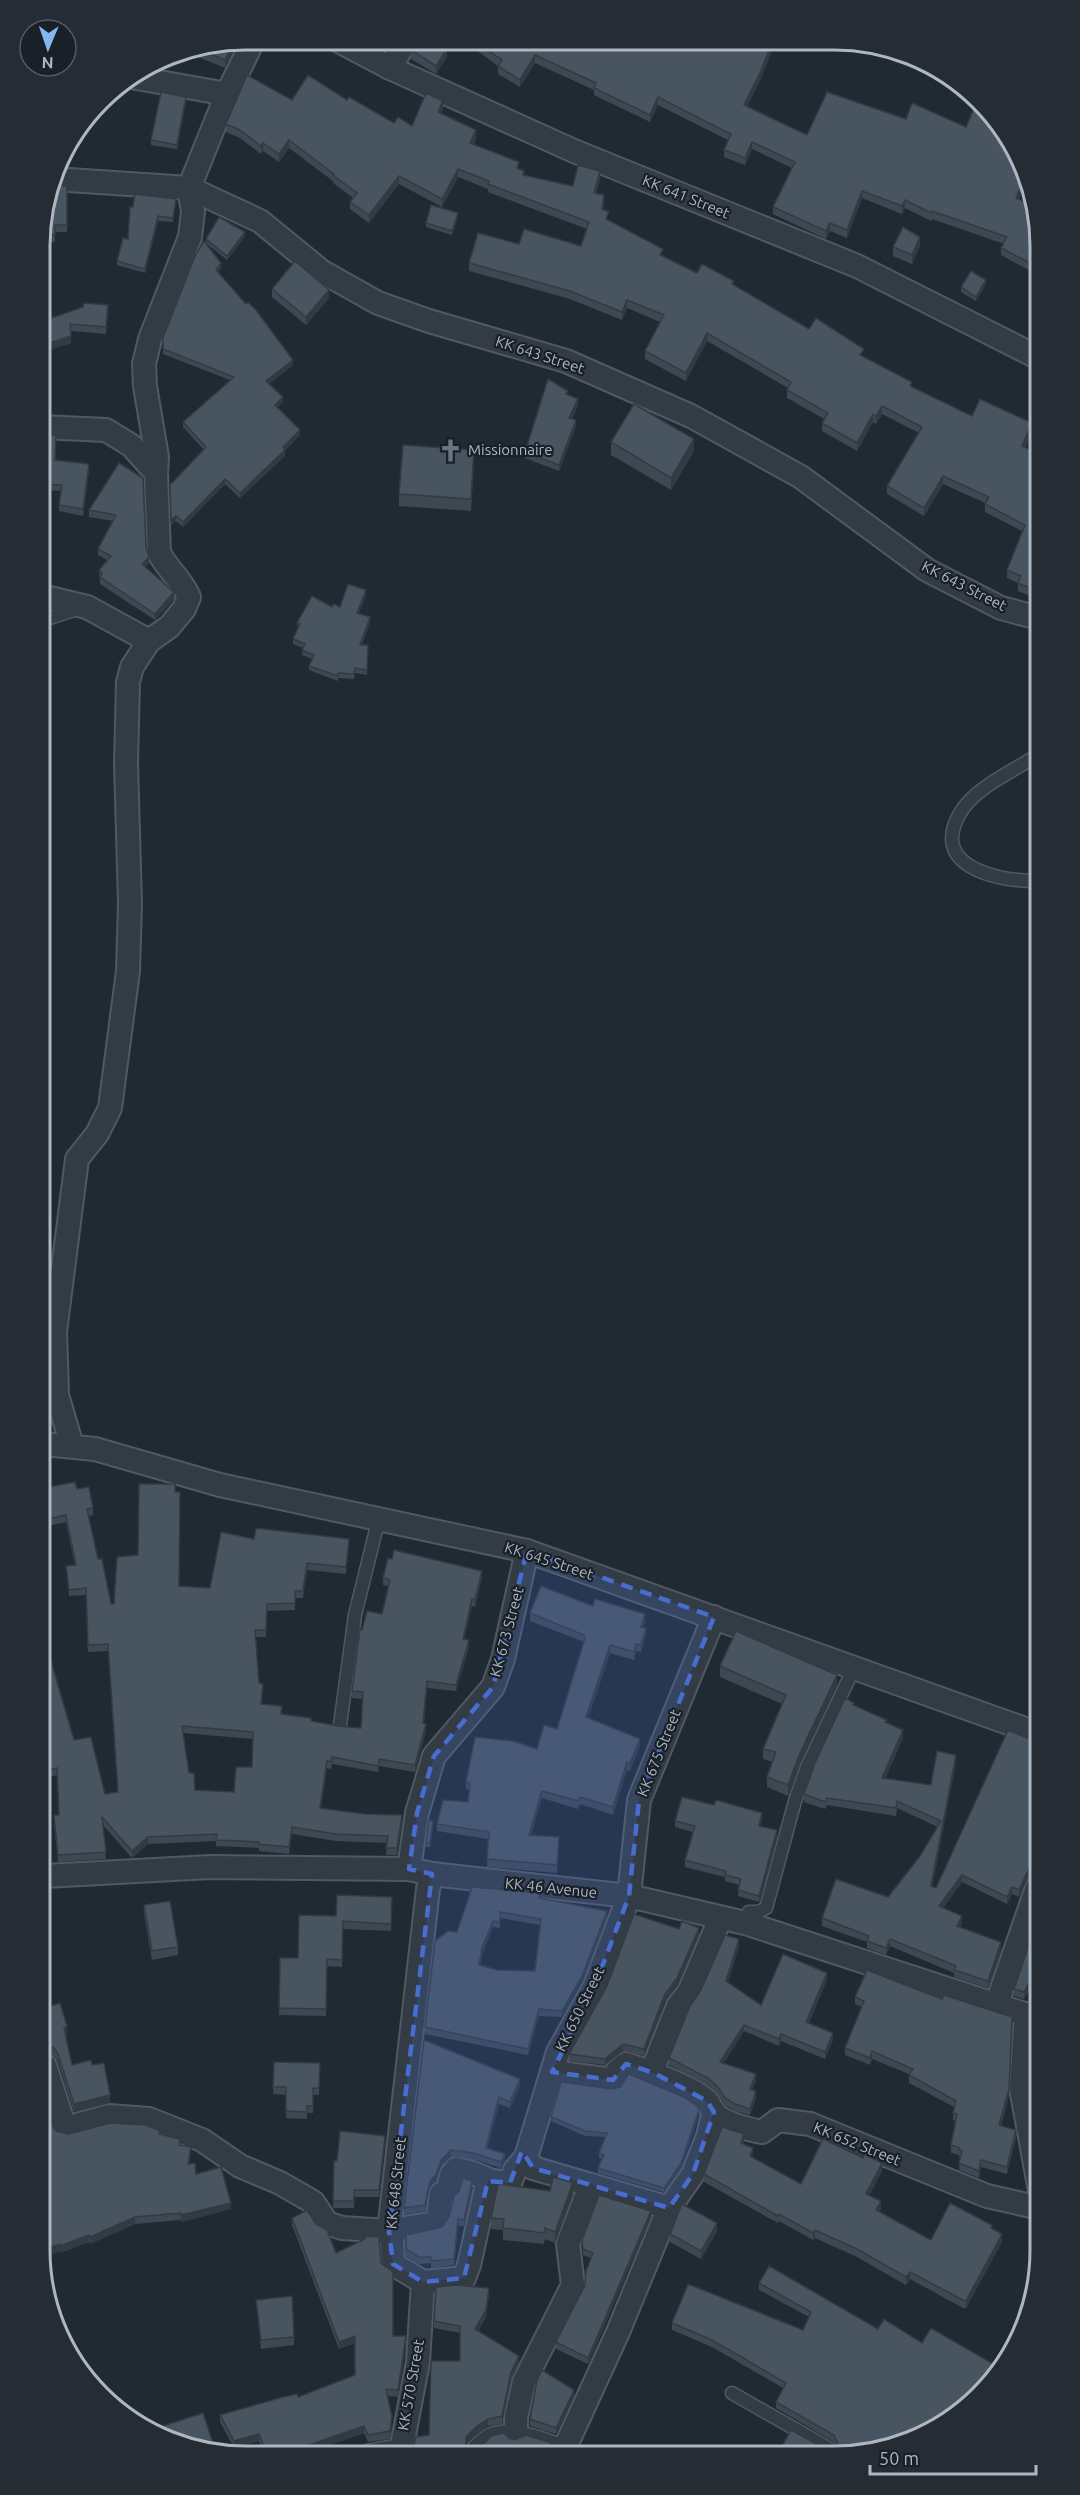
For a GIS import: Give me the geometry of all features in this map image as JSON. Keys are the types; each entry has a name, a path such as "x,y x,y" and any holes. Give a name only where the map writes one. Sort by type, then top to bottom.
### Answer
{"street":[{"path":"72,1446 57,1395 55,1332 77,1159 97,1134 110,1108 128,970 130,903 126,763 128,682 132,667 149,641 169,627 184,609 189,597 181,580 165,565 159,554 157,457 145,386 144,364 150,339 190,237 193,213 189,188 227,94 249,50"},
{"name":"KK 641 Street","path":"356,50 390,68 574,151 857,266 1030,353"},
{"path":"390,68 400,50"},
{"path":"143,79 227,94"},
{"name":"KK 643 Street","path":"61,179 189,188 260,221 321,271 378,303 429,321 566,361 691,416 801,477 927,570 1001,608 1030,615"},
{"path":"50,427 106,430 132,446 156,473"},
{"path":"50,598 87,607 149,641"},
{"name":"KK 645 Street","path":"50,1444 95,1449 220,1485 527,1551 1030,1731"},
{"name":"KK 673 Street","path":"409,1869 417,1813 434,1756 492,1687 503,1659 527,1551"},
{"name":"KK 675 Street","path":"629,1896 639,1800 714,1617"},
{"name":"KK 46 Avenue","path":"50,1870 210,1867 409,1869 432,1874 629,1896 745,1923 997,2003 1030,2016"},
{"name":"KK 648 Street","path":"423,2282 393,2265 392,2241 388,2231 424,1921 432,1874"},
{"name":"KK 650 Street","path":"526,2157 558,2052 594,1988 629,1896"},
{"path":"997,2003 1030,1908"},
{"path":"654,2073 656,2061 678,2006 689,1992 720,1919"},
{"path":"1030,2033 1020,2088 1030,2140"},
{"name":"KK 652 Street","path":"552,2072 613,2080 617,2071 626,2064 654,2073 707,2101 722,2119 762,2132 778,2121 810,2124 987,2196 1030,2206"},
{"path":"50,2098 55,2131 109,2116 149,2119 202,2140 240,2166 280,2183 313,2202 327,2223 342,2228 388,2231 434,2223 438,2217 441,2194 448,2190 451,2175 456,2169 492,2181 510,2183 515,2170 526,2157 533,2168 669,2208"},
{"path":"565,2446 618,2332 669,2208 693,2174 714,2112"},
{"path":"423,2282 464,2278 487,2184 492,2181"},
{"path":"516,2434 516,2417 524,2382 573,2285 568,2244 590,2186"},
{"name":"KK 570 Street","path":"401,2446 418,2362 423,2282"}],"lane":[{"path":"50,618 87,607"},
{"path":"1030,760 983,790 962,810 953,831 953,846 967,866 988,876 1030,880"},
{"path":"340,1725 355,1615 379,1518"},
{"path":"745,1923 749,1912 758,1912 766,1908 807,1767 854,1668"},
{"path":"732,2393 825,2446"},
{"path":"475,2446 489,2434 497,2432 542,2437 558,2446"}],"highlighted area":[{"path":"527,1551 714,1617 639,1800 629,1896 594,1988 552,2072 613,2080 626,2064 654,2073 707,2101 714,2112 693,2174 669,2208 533,2168 522,2151 510,2183 488,2181 464,2278 423,2282 393,2264 389,2231 432,1874 409,1869 417,1813 434,1756 493,1687"}],"building":[{"path":"229,50 225,60 208,53"},
{"path":"411,50 446,50 436,66"},
{"path":"488,50 769,50 744,105 807,135 827,92 906,119 912,103 966,127 974,108 997,137 1020,183 1016,198 1025,202 1029,220 1030,263 1001,248 1007,237 932,211 931,213 905,200 902,206 862,191 847,230 830,223 826,231 773,207 795,162 752,142 745,158 724,150 731,134 658,97 650,115 594,88 596,83 535,55 520,80 498,66 502,60"},
{"path":"247,75 292,100 308,75 347,100 349,97 394,123 398,117 412,126 426,93 443,101 438,112 476,130 470,143 519,162 517,168 524,171 523,175 573,186 578,165 600,171 594,193 604,195 602,209 609,212 606,219 663,249 660,255 697,273 702,264 734,281 732,284 809,329 816,318 864,349 860,355 912,382 910,386 972,416 980,399 1030,422 1022,446 1030,450 1030,588 1018,583 1021,576 1007,570 1025,525 985,504 989,497 943,476 924,508 887,486 922,427 882,406 876,416 873,414 857,443 822,423 828,413 787,390 791,382 707,333 686,373 645,351 664,315 627,300 622,312 570,291 469,263 478,233 519,244 524,229 581,246 589,222 488,184 489,181 458,169 442,199 399,176 369,215 350,202 357,193 289,140 279,154 263,143 261,146 240,130 226,124"},
{"path":"161,92 186,97 177,145 151,140"},
{"path":"59,185 67,186 67,225 55,225 55,235 50,233 56,195"},
{"path":"135,194 176,199 173,218 158,216 145,269 117,261 123,238 128,239 130,207 133,207"},
{"path":"431,205 458,213 452,231 426,223"},
{"path":"219,217 245,232 227,256 206,239"},
{"path":"903,227 920,237 912,255 893,247"},
{"path":"204,241 221,263 216,270 246,304 248,302 256,310 293,360 266,381 283,397 275,405 300,430 283,447 285,450 240,493 225,479 183,522 176,516 171,520 170,485 206,447 183,422 234,377 163,349 163,338 195,256"},
{"path":"295,261 329,290 306,317 272,289"},
{"path":"971,271 986,280 976,297 961,287"},
{"path":"84,303 108,305 106,327 70,324 71,336 50,343 50,313 52,318 83,307"},
{"path":"548,379 568,391 566,394 578,399 569,418 576,420 559,465 525,452"},
{"path":"634,404 694,439 671,478 611,442"},
{"path":"50,435 56,435 55,460 89,464 83,509 59,505 62,485 50,484"},
{"path":"403,445 474,450 471,499 399,494"},
{"path":"119,463 143,478 146,547 149,557 142,564 174,592 155,614 100,577 102,573 99,570 111,556 98,549 116,515 89,510"},
{"path":"348,584 366,590 357,613 370,617 360,645 368,645 367,670 355,668 354,674 338,673 338,676 309,666 314,655 302,650 305,644 293,639 300,624 297,623 312,596 332,607 334,604 340,607"},
{"path":"75,1482 77,1489 89,1487 93,1508 87,1509 98,1559 102,1559 111,1604 114,1604 117,1557 138,1555 139,1484 175,1484 175,1492 180,1492 179,1586 210,1588 221,1532 254,1539 256,1528 349,1539 346,1567 307,1563 303,1591 295,1591 295,1603 267,1604 266,1630 255,1630 259,1683 263,1684 261,1704 282,1706 281,1714 311,1718 311,1721 338,1726 361,1728 363,1692 352,1691 360,1629 362,1630 367,1611 382,1614 390,1580 383,1578 388,1558 392,1559 394,1550 482,1571 475,1600 472,1599 463,1639 469,1640 456,1685 427,1681 423,1723 426,1724 415,1765 379,1759 378,1766 332,1757 331,1762 327,1761 320,1808 365,1814 402,1815 397,1848 386,1848 388,1836 336,1834 292,1827 289,1847 259,1844 259,1842 216,1840 217,1834 148,1837 132,1851 102,1817 106,1852 58,1855 54,1815 59,1815 57,1768 50,1770 50,1657 74,1740 91,1737 105,1794 118,1792 108,1644 88,1645 86,1588 69,1590 66,1566 76,1565 66,1515 50,1519 50,1487","holes":["182,1726 253,1732 252,1767 236,1767 234,1792 195,1790 194,1773 189,1773"]},
{"path":"541,1586 593,1606 595,1599 645,1614 641,1627 646,1628 641,1645 636,1644 634,1652 610,1645 586,1717 640,1739 630,1763 627,1762 613,1807 580,1797 578,1801 542,1791 529,1835 559,1837 557,1865 487,1859 489,1832 437,1824 443,1800 468,1802 470,1783 466,1782 475,1737 513,1741 537,1749 544,1725 557,1729 585,1638 584,1635 530,1613"},
{"path":"736,1631 837,1675 800,1753 788,1785 767,1777 776,1752 763,1749 786,1695 720,1666"},
{"path":"845,1698 854,1703 853,1705 903,1730 882,1778 931,1785 937,1751 956,1755 931,1886 936,1888 1008,1730 1030,1739 1030,1866 1019,1890 1012,1887 1007,1897 962,1875 939,1906 962,1916 957,1926 1001,1942 988,1981 954,1970 956,1966 890,1939 886,1948 867,1941 869,1936 822,1918 836,1879 888,1897 920,1856 941,1821 897,1801 896,1808 827,1798 825,1802 804,1794 815,1763"},
{"path":"682,1797 714,1805 716,1800 762,1813 759,1826 777,1830 759,1896 738,1890 741,1879 725,1875 726,1871 685,1860 695,1826 675,1821"},
{"path":"429,1820 433,1821 430,1843 426,1843"},
{"path":"472,1887 540,1893 539,1898 607,1911 582,1976 562,2011 539,2009 528,2049 425,2027 435,1941 448,1931 457,1932","holes":["500,1912 541,1919 535,1971 497,1970 479,1965 482,1948 493,1921 500,1922"]},
{"path":"337,1895 392,1897 391,1924 343,1921 342,1960 327,1959 326,2009 279,2008 280,1958 298,1958 299,1915 336,1916"},
{"path":"170,1901 178,1947 152,1951 144,1905"},
{"path":"634,1914 679,1929 682,1921 699,1928 677,1978 665,1994 644,2049 623,2044 605,2059 569,2054 607,1986"},
{"path":"725,1935 739,1939 726,1981 761,2005 783,1954 827,1973 806,2022 833,2033 825,2052 781,2034 779,2039 744,2025 720,2062 756,2074 750,2089 756,2091 750,2109 725,2098 708,2078 669,2058 690,2006 701,1990"},
{"path":"1030,1942 1030,1986 1028,1985 1024,1992 1014,1989"},
{"path":"867,1970 942,1999 944,1995 1012,2017 1009,2089 999,2125 1016,2130 1007,2167 981,2160 979,2171 959,2163 962,2151 951,2145 957,2114 953,2113 956,2101 909,2075 913,2069 872,2051 870,2058 845,2048 864,2001 855,1997"},
{"path":"60,2003 67,2026 64,2028 72,2065 91,2060 92,2065 104,2063 110,2095 74,2104 58,2054 54,2048 50,2047 50,2006"},
{"path":"424,2040 520,2079 510,2102 499,2097 486,2148 505,2154 501,2162 473,2153 451,2150 441,2160 436,2175 430,2181 425,2205 404,2208"},
{"path":"274,2062 320,2063 319,2088 313,2088 313,2106 307,2106 307,2112 286,2111 286,2087 273,2087"},
{"path":"629,2074 684,2097 699,2110 681,2163 664,2188 598,2168 604,2155 599,2153 607,2133 585,2131 551,2117 561,2082 612,2089 620,2087"},
{"path":"50,2119 56,2131 69,2134 110,2123 146,2125 160,2131 159,2134 180,2139 179,2145 191,2147 188,2164 195,2163 196,2174 221,2167 231,2203 181,2215 181,2213 135,2217 90,2237 89,2235 60,2246 60,2244 50,2248"},
{"path":"722,2127 744,2134 741,2143 753,2148 750,2156 801,2184 823,2139 863,2158 864,2154 882,2163 866,2194 881,2201 876,2210 931,2240 950,2203 992,2225 991,2228 1002,2234 966,2301 963,2300 910,2272 906,2277 857,2249 815,2230 813,2233 779,2214 778,2216 704,2174"},
{"path":"340,2131 385,2136 379,2190 354,2190 354,2201 333,2201 334,2161 337,2161"},
{"path":"553,2177 573,2183 555,2232 545,2228 544,2233 503,2228 504,2219 491,2218 498,2184 550,2191"},
{"path":"463,2178 472,2181 464,2220 458,2219 454,2259 431,2261 431,2257 419,2257 406,2249 406,2235 442,2227 449,2217 454,2196 459,2191"},
{"path":"599,2195 651,2211 588,2358 556,2342 585,2285 586,2271 593,2253 583,2249 582,2240"},
{"path":"682,2204 717,2223 701,2251 670,2234"},
{"path":"307,2210 316,2224 327,2230 336,2253 365,2239 366,2236 379,2237 381,2263 393,2272 393,2336 406,2336 398,2390 386,2389 392,2417 390,2431 368,2435 364,2426 306,2446 264,2446 259,2434 234,2441 220,2415 283,2397 297,2394 298,2397 355,2375 355,2336 339,2342 292,2218"},
{"path":"769,2266 878,2329 884,2319 922,2343 931,2328 993,2364 964,2397 921,2425 885,2439 837,2446 838,2443 834,2435 776,2402 786,2383 712,2340 672,2323 688,2284 803,2330 811,2312 759,2283"},
{"path":"455,2285 489,2288 486,2310 475,2329 519,2356 511,2372 502,2416 488,2419 477,2426 466,2437 466,2446 413,2446 416,2437 429,2435 431,2361 460,2361 460,2326 434,2321 436,2287"},
{"path":"292,2296 294,2337 261,2340 256,2300"},
{"path":"542,2370 574,2390 556,2428 530,2419 537,2380"},
{"path":"203,2413 213,2443 195,2439 162,2426"},
{"path":"791,2430 820,2446 782,2446"},
{"path":"504,2433 515,2440 526,2435 551,2443 552,2446 482,2446 491,2436"}],"place":[{"name":"Missionnaire","path":"450,450"}]}
